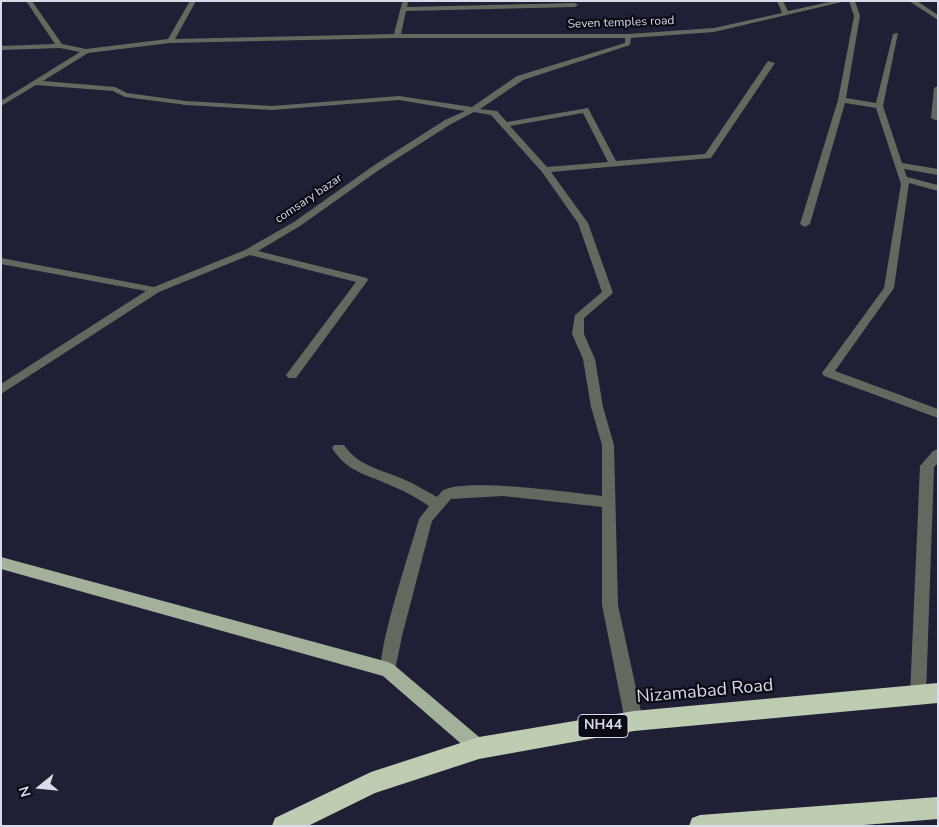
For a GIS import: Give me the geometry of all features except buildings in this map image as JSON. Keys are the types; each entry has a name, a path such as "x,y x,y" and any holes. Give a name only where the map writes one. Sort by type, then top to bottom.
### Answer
{"highway":[{"name":"Nizamabad Road","path":"283,826 371,782 479,748 634,721 928,694"},
{"path":"700,826 938,808"}],"main road":[{"path":"1,563 388,670 479,748"}],"street":[{"path":"29,1 60,46"},
{"path":"170,41 194,1"},
{"path":"396,36 405,9 405,1"},
{"path":"780,1 786,14"},
{"name":"Seven temples road","path":"86,51 170,41 396,36 628,36 714,30 843,1"},
{"path":"805,224 842,100 857,16 852,1"},
{"path":"912,1 938,18"},
{"path":"405,9 575,6"},
{"path":"896,34 879,106 904,184 889,288 828,373 938,414"},
{"name":"comsary bazar","path":"1,390 155,290 249,252 297,224 376,168 448,122 476,108 520,78 628,44 628,36"},
{"path":"1,48 60,46 86,51"},
{"path":"1,104 86,51"},
{"path":"544,170 708,156 772,63"},
{"path":"36,83 115,89 125,95 186,103 272,108 399,98 476,108 494,113 544,170 583,223 608,293 579,317 578,334 589,359 597,407 608,445 610,605 634,721"},
{"path":"935,118 938,88"},
{"path":"1,95 14,96"},
{"path":"842,100 879,106"},
{"path":"505,126 585,110 613,164"},
{"path":"898,165 938,172"},
{"path":"903,179 938,188"},
{"path":"249,252 362,280 292,375"},
{"path":"1,261 155,290"},
{"path":"339,448 345,459 358,469 396,481 437,504"},
{"path":"928,694 927,466 938,454"},
{"path":"388,670 394,636 426,519 437,504 447,495 503,491 609,502"}]}
